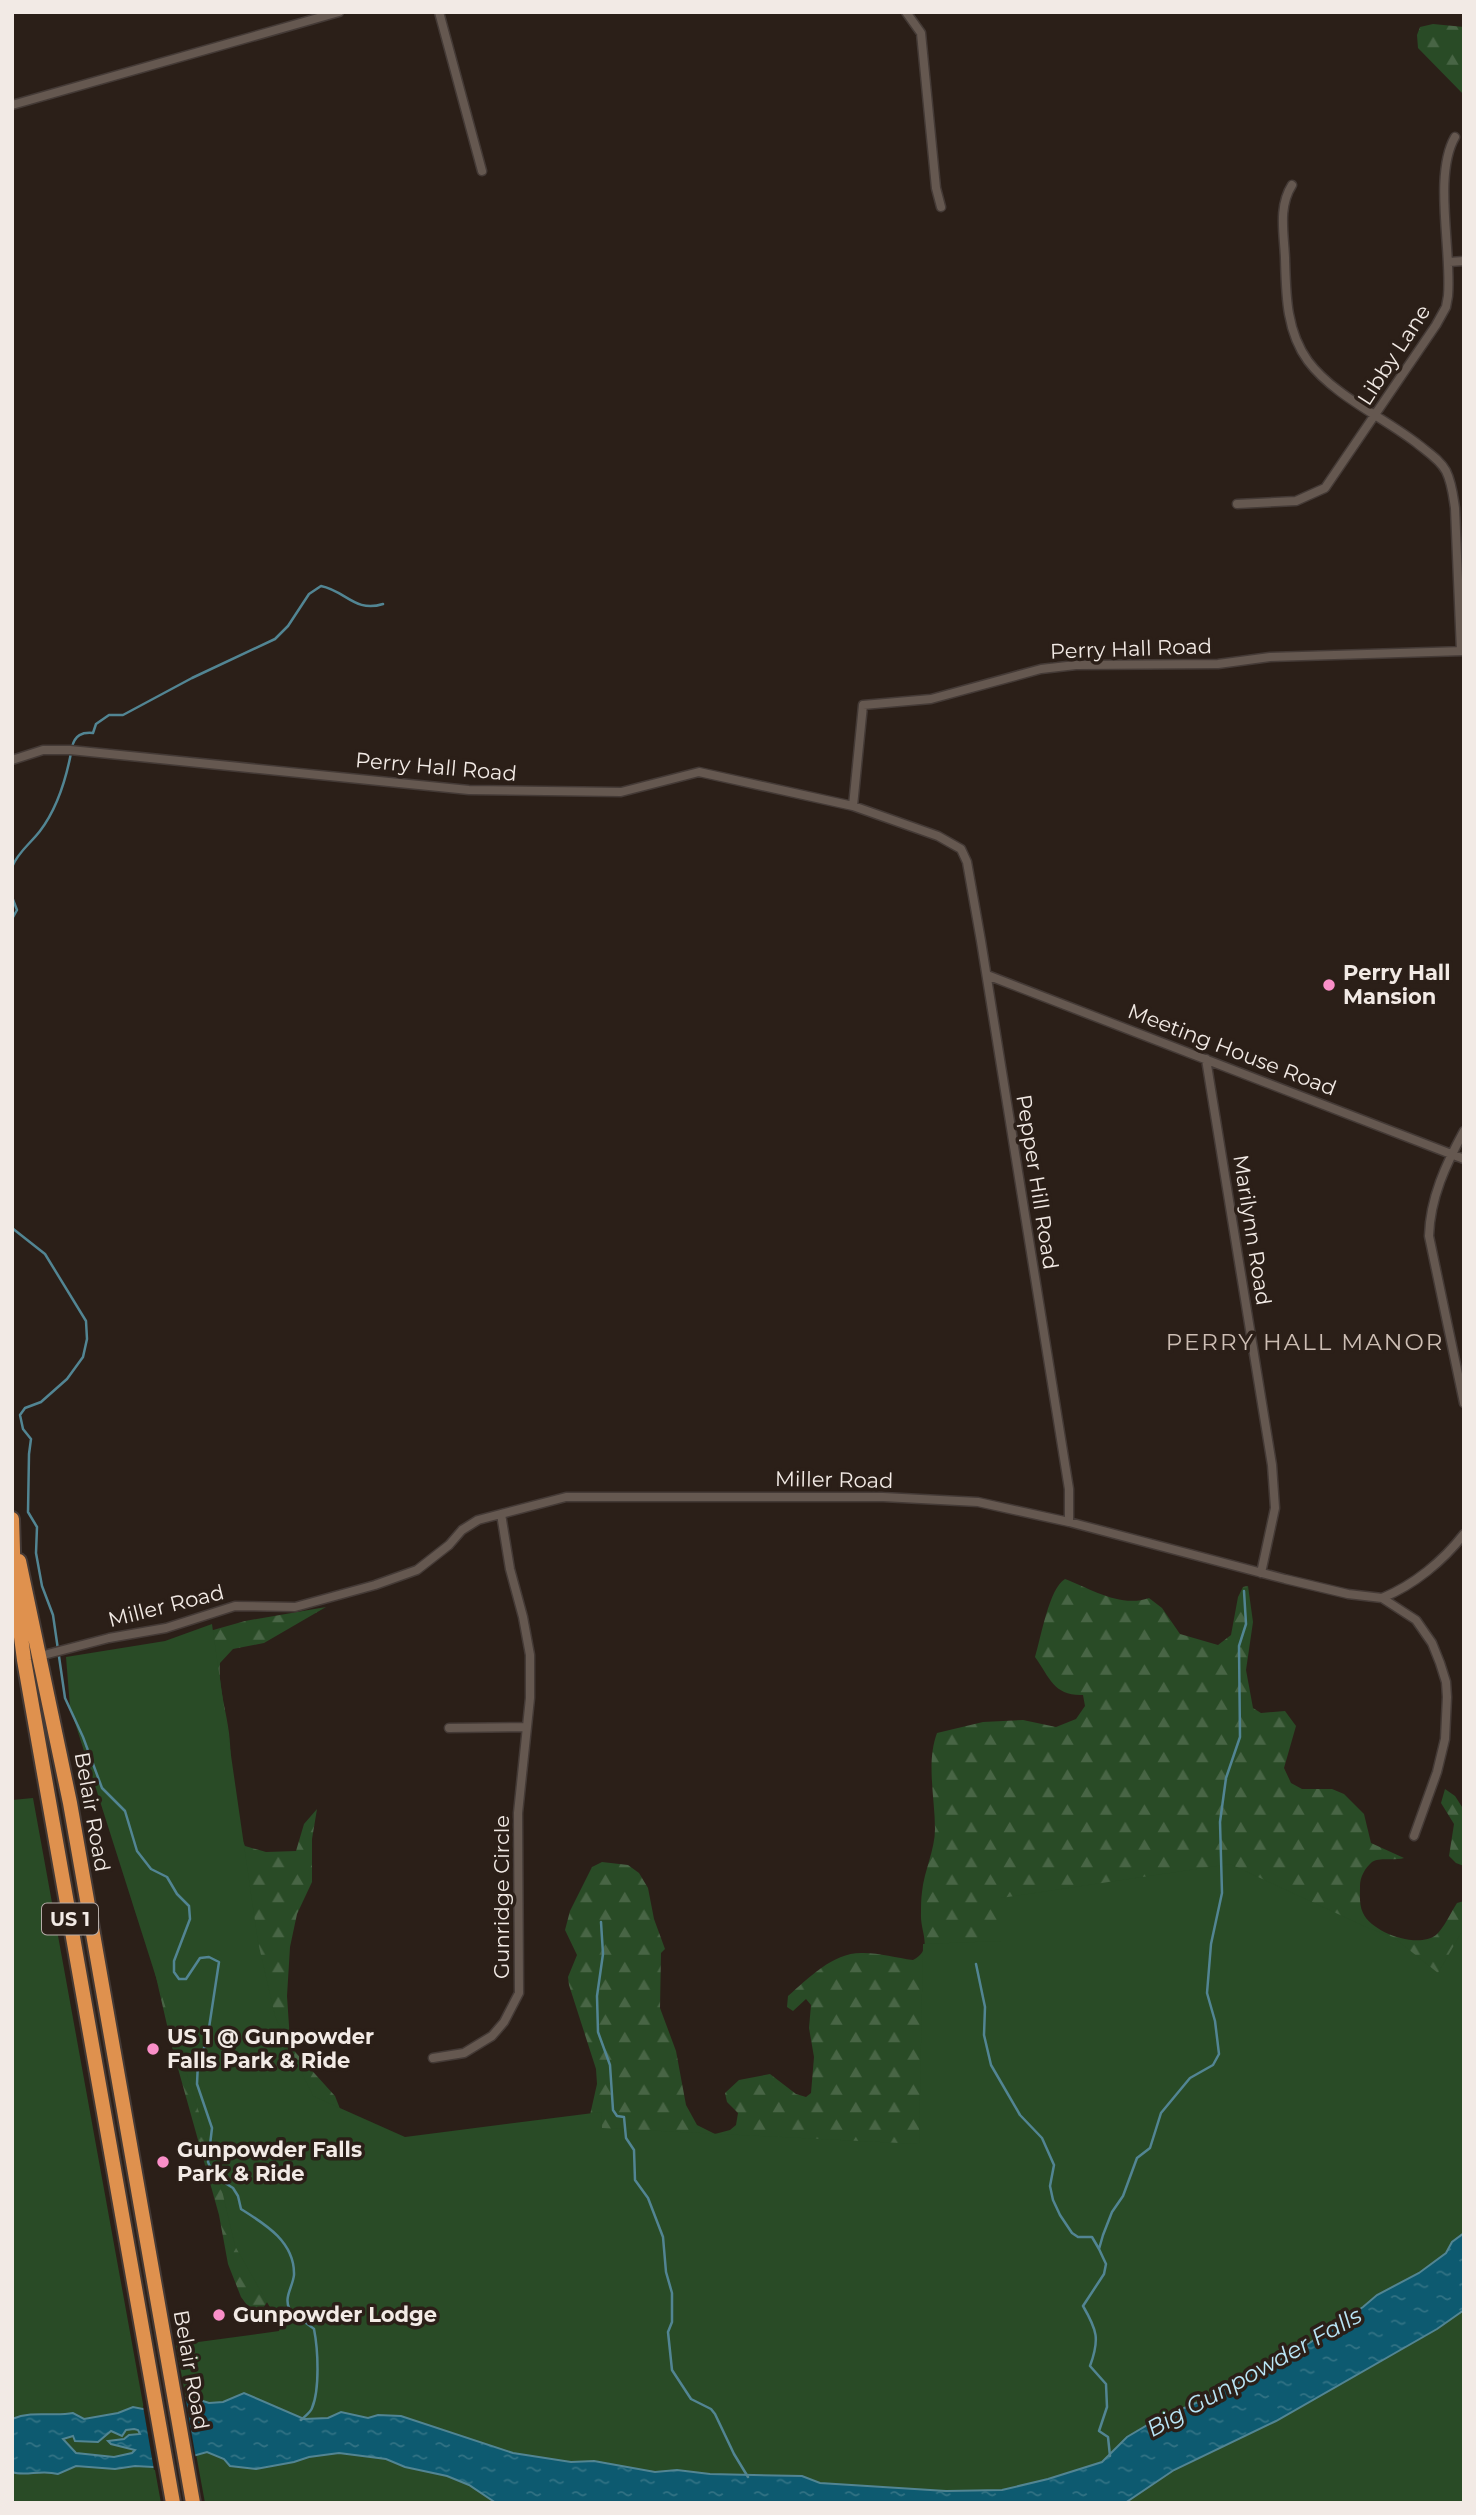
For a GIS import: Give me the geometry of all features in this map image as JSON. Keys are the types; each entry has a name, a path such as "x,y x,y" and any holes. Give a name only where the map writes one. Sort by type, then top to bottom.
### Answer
{"highway":[{"name":"Belair Road","path":"12,1518 14,1582 24,1660 173,2503"},
{"name":"Belair Road","path":"14,1544 52,1653 70,1803 192,2503"},
{"path":"24,1660 52,1653"}],"street":[{"path":"12,105 340,12"},
{"path":"439,12 482,171"},
{"path":"906,12 921,33 936,188 941,207"},
{"name":"Libby Lane","path":"1237,504 1296,501 1316,494 1333,479 1446,307 1449,262 1445,170 1449,147 1455,137"},
{"path":"1292,185 1285,195 1283,211 1286,294 1292,329 1308,361 1321,375 1438,460 1449,480 1455,508 1462,651"},
{"path":"1449,262 1464,261"},
{"name":"Perry Hall Road","path":"853,806 863,705 930,699 1041,669 1076,665 1218,664 1270,657 1462,651"},
{"name":"Perry Hall Road","path":"12,760 43,750 72,750 496,791 621,792 699,772 853,806 938,836 961,849"},
{"name":"Pepper Hill Road","path":"961,849 967,862 987,975 1069,1489 1069,1522"},
{"name":"Meeting House Road","path":"987,975 1464,1159"},
{"name":"Marilynn Road","path":"1206,1059 1272,1465 1275,1508 1261,1573"},
{"path":"1464,1130 1451,1154 1434,1199 1429,1236 1464,1403"},
{"name":"Miller Road","path":"52,1653 166,1628 236,1606 295,1607 404,1576 429,1562 462,1530 478,1520 566,1496 883,1497 978,1502 1069,1522 1348,1594 1382,1598 1416,1620 1432,1643 1446,1682 1445,1739 1437,1772 1414,1836"},
{"name":"Gunridge Circle","path":"433,2058 464,2053 492,2036 504,2022 519,1993 518,1813 530,1698 530,1655 510,1569 501,1514"},
{"path":"1382,1598 1403,1588 1440,1560 1464,1534"},
{"path":"449,1728 527,1727"}],"green space":[{"path":"1433,24 1464,27 1464,95 1418,48 1417,35 1420,27"},
{"path":"1065,1579 1117,1599 1128,1601 1149,1598 1162,1608 1180,1634 1218,1645 1231,1635 1238,1597 1243,1587 1248,1586 1253,1622 1246,1670 1253,1708 1261,1713 1285,1711 1296,1726 1284,1768 1291,1783 1302,1789 1332,1789 1344,1794 1364,1814 1371,1843 1404,1858 1383,1859 1372,1862 1367,1867 1360,1883 1363,1913 1376,1927 1396,1937 1428,1939 1436,1935 1445,1924 1457,1903 1464,1901 1464,2201 291,2357 273,2293 258,2316 255,2316 241,2297 228,2264 219,2215 172,2047 151,1955 135,1910 103,1797 164,1644 245,1621 326,1607 264,1643 233,1649 220,1663 220,1672 229,1733 233,1804 245,1846 266,1852 296,1851 304,1824 317,1809 312,1839 312,1882 297,1914 290,1947 287,1996 290,2041 296,2053 335,2096 344,2119 381,2144 590,2115 597,2084 596,2069 569,1985 568,1977 577,1955 565,1930 570,1911 592,1867 602,1862 628,1865 639,1873 648,1888 654,1919 665,1949 661,1953 660,2008 676,2051 686,2105 697,2125 715,2134 730,2130 736,2125 738,2113 727,2102 725,2093 739,2080 770,2074 796,2094 806,2097 811,2093 814,2057 809,2028 811,2005 806,1999 793,2011 787,2007 788,1996 822,1967 842,1957 863,1953 913,1960 923,1951 921,1900 935,1837 932,1756 937,1733 983,1722 1023,1720 1056,1727 1076,1719 1085,1706 1083,1695 1073,1695 1059,1689 1035,1657 1054,1592"},
{"path":"212,1624 258,1942 275,2016 313,2096 405,2137 601,2112 602,2128 919,2144 923,1944 1001,1941 1001,1898 1230,1864 1393,1937 1438,1973 1464,1928 1464,2503 205,2503 176,2345 279,2331 280,2325 235,2246 217,2169 70,1707 66,1657 165,1641"},
{"path":"1445,1789 1455,1796 1464,1810 1464,1866 1449,1856 1454,1824 1441,1803"},
{"path":"33,1798 161,2503 12,2503 12,1800"}],"water":[{"name":"Big Gunpowder Falls","path":"1464,2233 1464,2310 1437,2329 1276,2421 1174,2470 1125,2503 496,2503 469,2485 447,2476 405,2467 386,2459 339,2453 256,2469 230,2466 224,2459 207,2452 153,2467 115,2469 76,2466 58,2474 12,2472 12,2419 20,2416 73,2413 84,2419 118,2413 133,2407 143,2409 186,2398 209,2403 223,2402 244,2393 304,2419 328,2418 341,2412 368,2418 378,2415 401,2416 513,2453 571,2462 594,2461 655,2472 677,2470 710,2474 802,2476 820,2483 946,2491 1002,2490 1102,2462 1127,2437 1156,2420 1238,2382 1254,2369 1265,2368 1299,2350 1377,2295 1419,2273 1446,2253 1452,2242","holes":["126,2430 138,2430 140,2434 108,2441 135,2450 114,2457 76,2453 63,2439 73,2436 75,2441 98,2442 111,2431 122,2436"]}],"pier":[{"path":"185,2395 196,2459 154,2470 143,2406"}],"waterway":[{"path":"72,747 77,737 93,733 96,724 109,715 123,715 192,678 275,639 288,626 309,594 321,586 358,604 383,604"},
{"path":"12,867 51,814 71,753"},
{"path":"12,897 17,910 12,919"},
{"path":"12,947 12,957"},
{"path":"12,984 12,990"},
{"path":"12,1228 45,1254 86,1321 87,1339 83,1357 67,1379 41,1402 25,1408 20,1415 23,1429 31,1439 28,1512 37,1527 36,1553 42,1586 53,1615 65,1698 102,1788 125,1811 137,1851 151,1869 167,1877 177,1894 189,1906 190,1919 174,1961 174,1972 179,1979 186,1979 200,1958 209,1957 219,1962 207,2041 198,2062 197,2084 212,2128 208,2162 214,2176 233,2188 241,2209 277,2235 290,2253 294,2275 288,2296 289,2308 314,2329 317,2358 315,2400 310,2411 301,2420"},
{"path":"1110,2456 1108,2437 1099,2431 1107,2407 1106,2384 1090,2366 1096,2335 1083,2306 1104,2274 1106,2264 1099,2249 1112,2212 1123,2196 1137,2158 1150,2148 1161,2113 1190,2078 1213,2065 1219,2054 1215,2021 1207,1993 1211,1944 1222,1893 1220,1822 1226,1778 1240,1737 1239,1646 1246,1624 1244,1591"},
{"path":"601,1922 603,1954 597,1996 598,2032 610,2065 613,2110 617,2116 624,2117 626,2138 634,2150 635,2180 648,2198 663,2237 666,2272 672,2293 672,2322 668,2332 672,2370 691,2399 711,2409 715,2414 748,2477"},
{"path":"976,1964 985,2007 984,2035 991,2065 1020,2115 1042,2138 1054,2165 1050,2186 1060,2215 1072,2233 1078,2237 1092,2237 1099,2249"}],"place":[{"name":"Perry Hall Mansion","path":"1329,985"},
{"name":"US 1 @ Gunpowder Falls Park & Ride","path":"153,2049"},
{"name":"Gunpowder Falls Park & Ride","path":"163,2162"},
{"name":"Gunpowder Lodge","path":"219,2315"}],"district":[{"name":"PERRY HALL MANOR","path":"1305,1342"}]}
